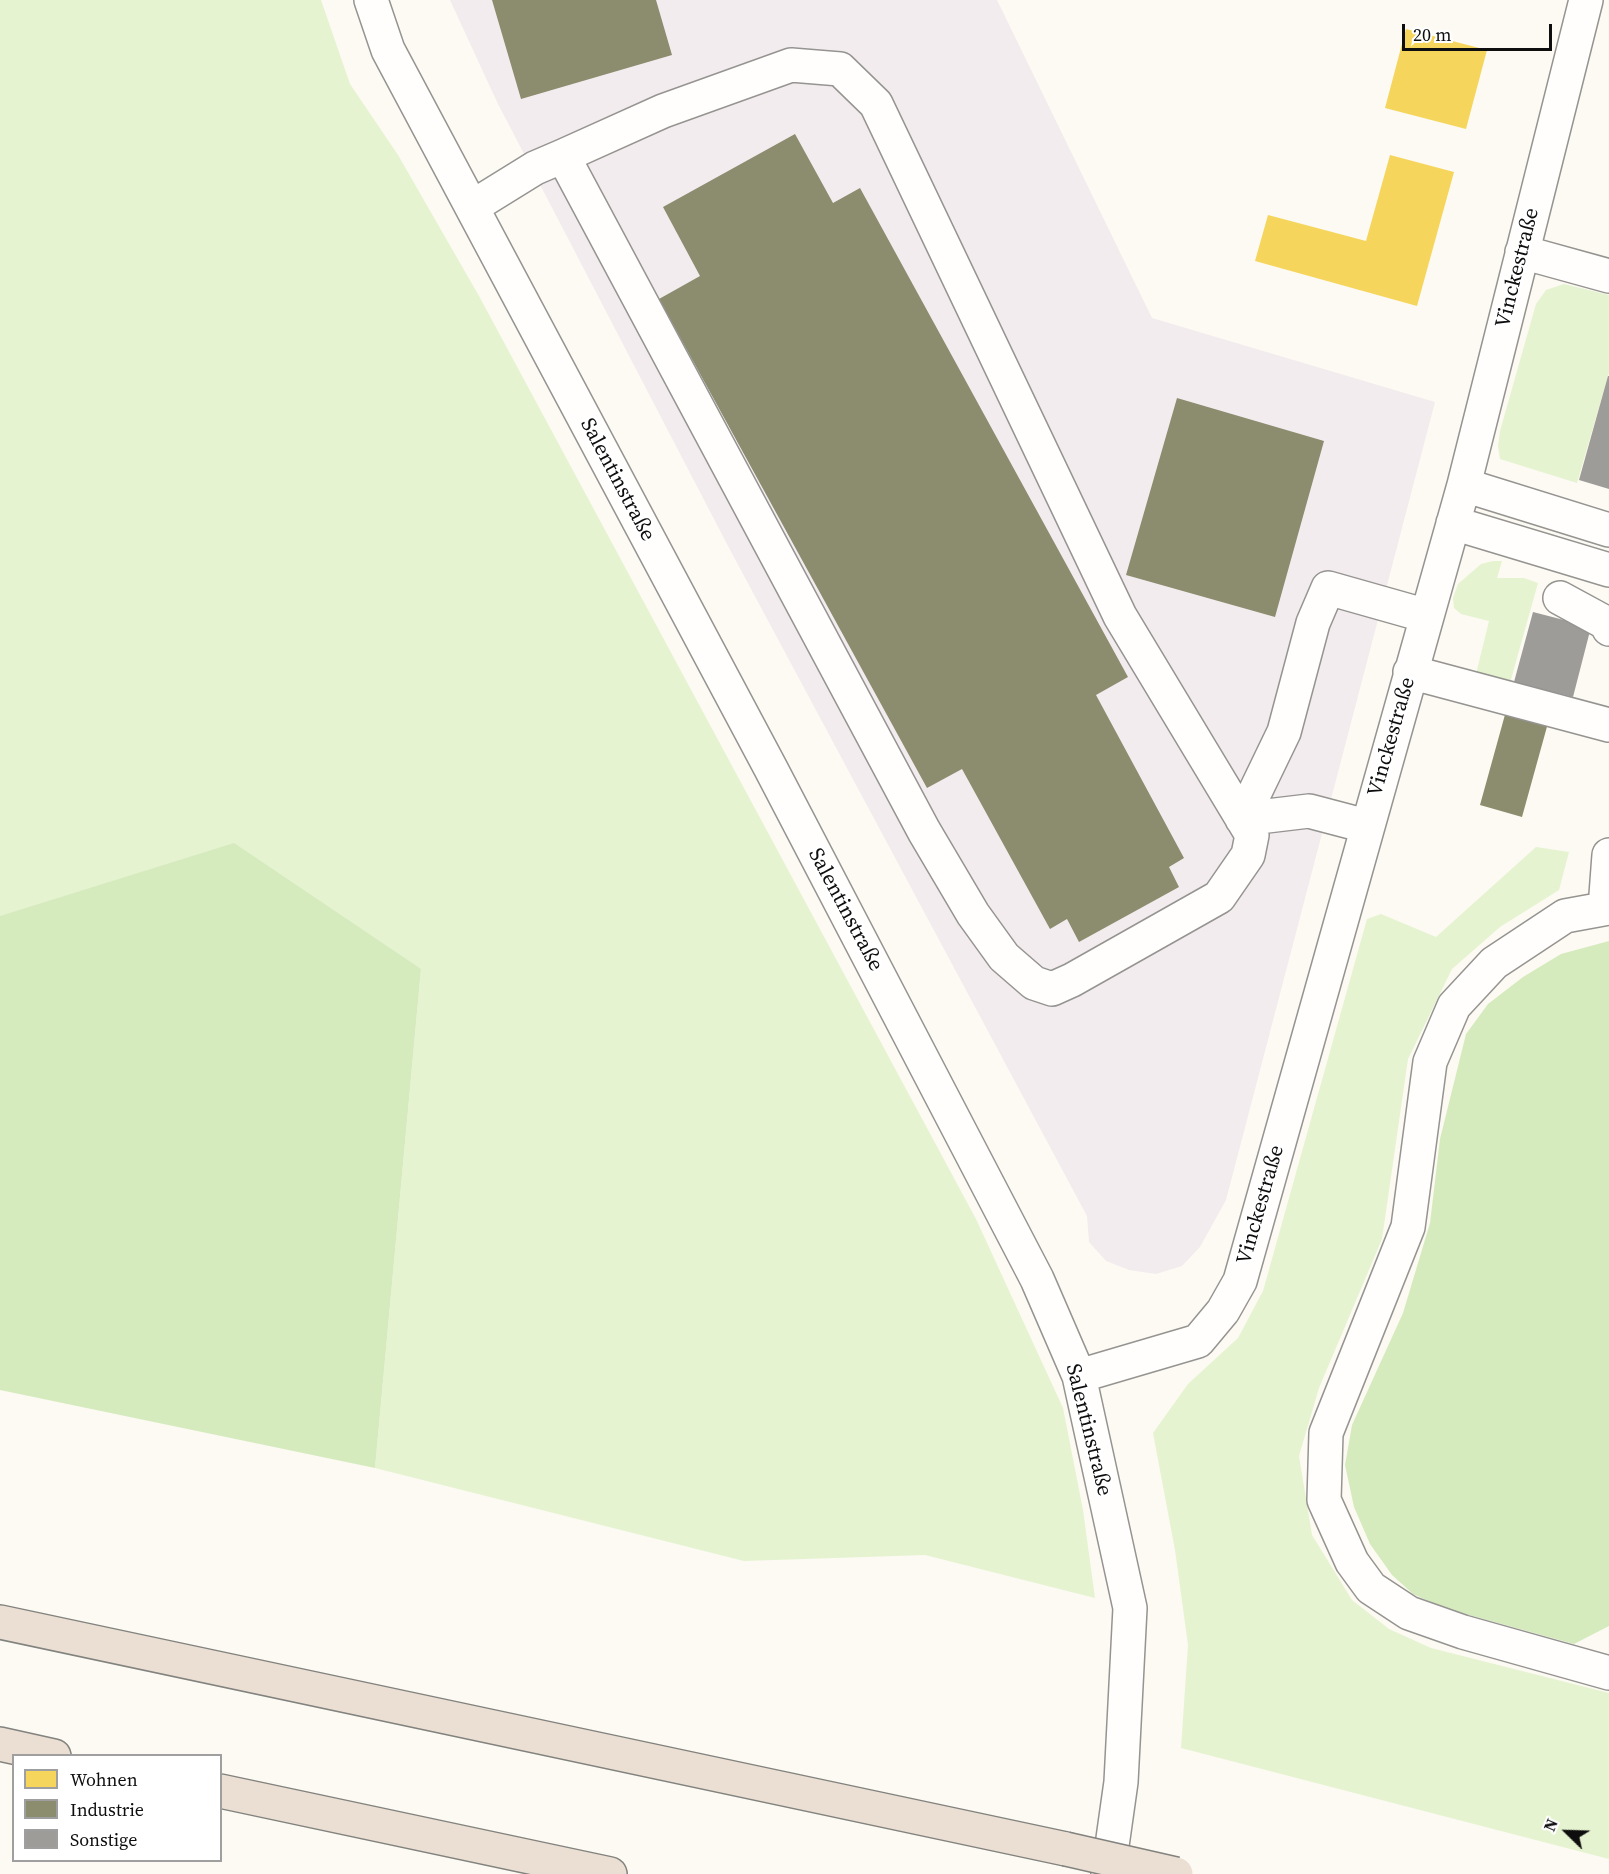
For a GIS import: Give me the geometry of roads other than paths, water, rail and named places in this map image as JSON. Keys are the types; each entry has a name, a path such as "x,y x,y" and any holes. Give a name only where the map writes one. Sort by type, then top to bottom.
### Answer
{"highway":[{"path":"0,1622 1176,1874"},
{"path":"0,1744 49,1754"},
{"path":"222,1791 610,1874"}],"street":[{"name":"Salentinstraße","path":"371,0 388,50 770,767 1037,1279 1079,1376 1130,1608 1121,1782 1108,1874"},
{"name":"Vinckestraße","path":"1079,1376 1198,1341 1223,1311 1240,1281 1366,826 1454,523 1586,0"},
{"path":"472,207 535,168 663,111 791,65 840,69 876,104 1120,616 1252,835 1248,855 1219,897 1052,989 1034,983 1004,957 973,914 924,831 563,156"},
{"path":"1522,252 1609,276"},
{"path":"1464,485 1609,530"},
{"path":"1454,523 1609,570"},
{"path":"1242,819 1284,732 1313,623 1328,588 1427,616"},
{"path":"1560,598 1606,623 1609,628"},
{"path":"1410,672 1609,725"},
{"path":"1242,819 1309,811 1366,826"},
{"path":"1609,855 1607,908 1565,916 1494,963 1454,1006 1430,1062 1408,1227 1326,1433 1324,1500 1352,1562 1371,1588 1409,1613 1463,1632 1609,1673"}]}
